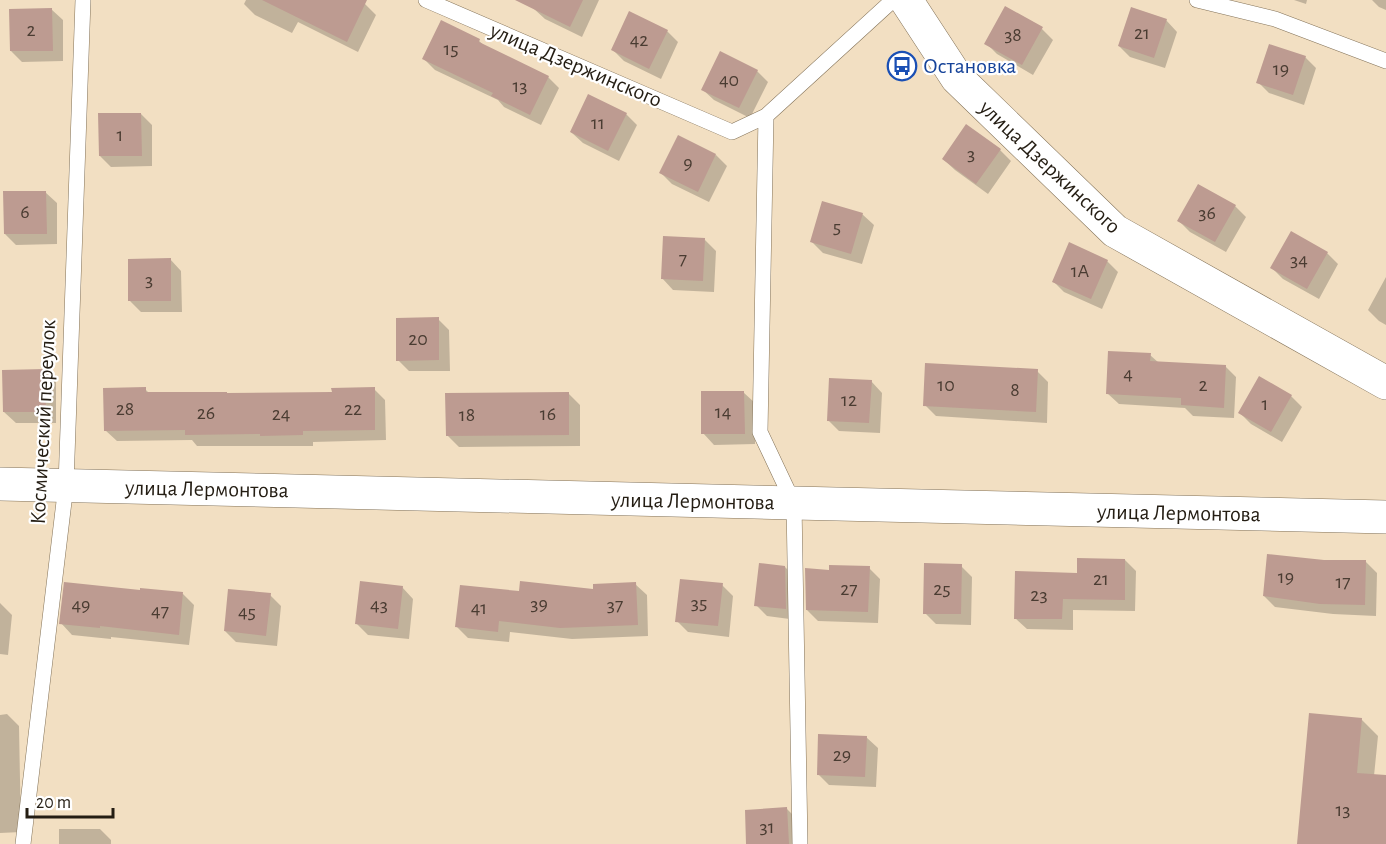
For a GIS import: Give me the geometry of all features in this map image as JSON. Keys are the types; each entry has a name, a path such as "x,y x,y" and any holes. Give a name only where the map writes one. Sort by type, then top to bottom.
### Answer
{"street":[{"name":"улица Дзержинского","path":"906,0 957,78 1114,231 1386,384"},
{"name":"улица Лермонтова","path":"0,484 1386,517"}],"lane":[{"name":"Космический переулок","path":"23,844 66,485 83,0"},
{"name":"улица Дзержинского","path":"426,0 732,132 766,116 893,0"},
{"path":"1197,0 1275,19 1386,61"},
{"path":"766,116 760,432 794,504 800,844"}],"building":[{"path":"262,0 367,0 347,42"},
{"path":"515,0 583,0 570,27"},
{"path":"1005,6 1043,27 1022,65 984,44"},
{"path":"1131,7 1167,19 1154,58 1118,46"},
{"path":"52,8 53,51 10,51 9,9"},
{"path":"629,11 668,30 649,69 611,50"},
{"path":"441,20 480,39 479,42 549,76 530,115 491,96 493,93 422,59"},
{"path":"1269,44 1306,56 1293,95 1256,83"},
{"path":"720,51 758,70 739,108 701,90"},
{"path":"588,94 627,113 608,151 570,132"},
{"path":"98,113 141,113 142,156 99,156"},
{"path":"966,124 1001,149 976,184 942,159"},
{"path":"678,135 716,154 698,192 659,173"},
{"path":"1198,184 1236,205 1215,242 1177,221"},
{"path":"3,191 46,191 47,234 4,234"},
{"path":"822,201 863,213 851,254 810,242"},
{"path":"1291,231 1328,252 1307,289 1270,268"},
{"path":"663,236 705,238 703,281 661,279"},
{"path":"1069,242 1108,260 1091,299 1052,282"},
{"path":"171,258 171,301 128,301 128,259"},
{"path":"439,317 439,360 396,361 396,318"},
{"path":"1108,351 1151,353 1150,361 1226,365 1224,408 1181,405 1181,398 1106,394"},
{"path":"925,363 1038,369 1036,412 923,406"},
{"path":"45,369 46,412 3,412 2,370"},
{"path":"1259,376 1292,395 1271,432 1238,413"},
{"path":"829,378 872,380 869,423 827,421"},
{"path":"146,387 146,392 227,393 332,392 331,388 375,387 375,430 303,431 303,435 260,436 260,434 185,435 185,430 104,431 103,388"},
{"path":"701,391 744,391 745,434 701,434"},
{"path":"569,392 569,435 446,436 445,393"},
{"path":"1267,554 1324,560 1366,560 1365,605 1320,604 1263,596"},
{"path":"1077,558 1125,559 1125,600 1063,599 1062,619 1014,619 1015,571 1077,573"},
{"path":"759,563 785,566 786,609 754,606"},
{"path":"924,563 962,564 961,614 923,614"},
{"path":"829,565 870,566 868,612 806,610 805,568 829,570"},
{"path":"680,579 723,583 718,626 675,622"},
{"path":"360,581 403,586 398,629 355,624"},
{"path":"520,581 593,589 593,584 636,582 638,625 560,628 499,621 498,632 455,627 460,585 519,591"},
{"path":"64,582 183,592 179,635 59,624"},
{"path":"228,589 271,593 266,636 224,631"},
{"path":"1309,713 1362,718 1357,773 1386,775 1386,844 1297,844"},
{"path":"818,734 867,736 865,777 817,775"},
{"path":"787,807 789,844 746,844 745,810"}],"place":[{"name":"Остановка","path":"902,66"}]}
